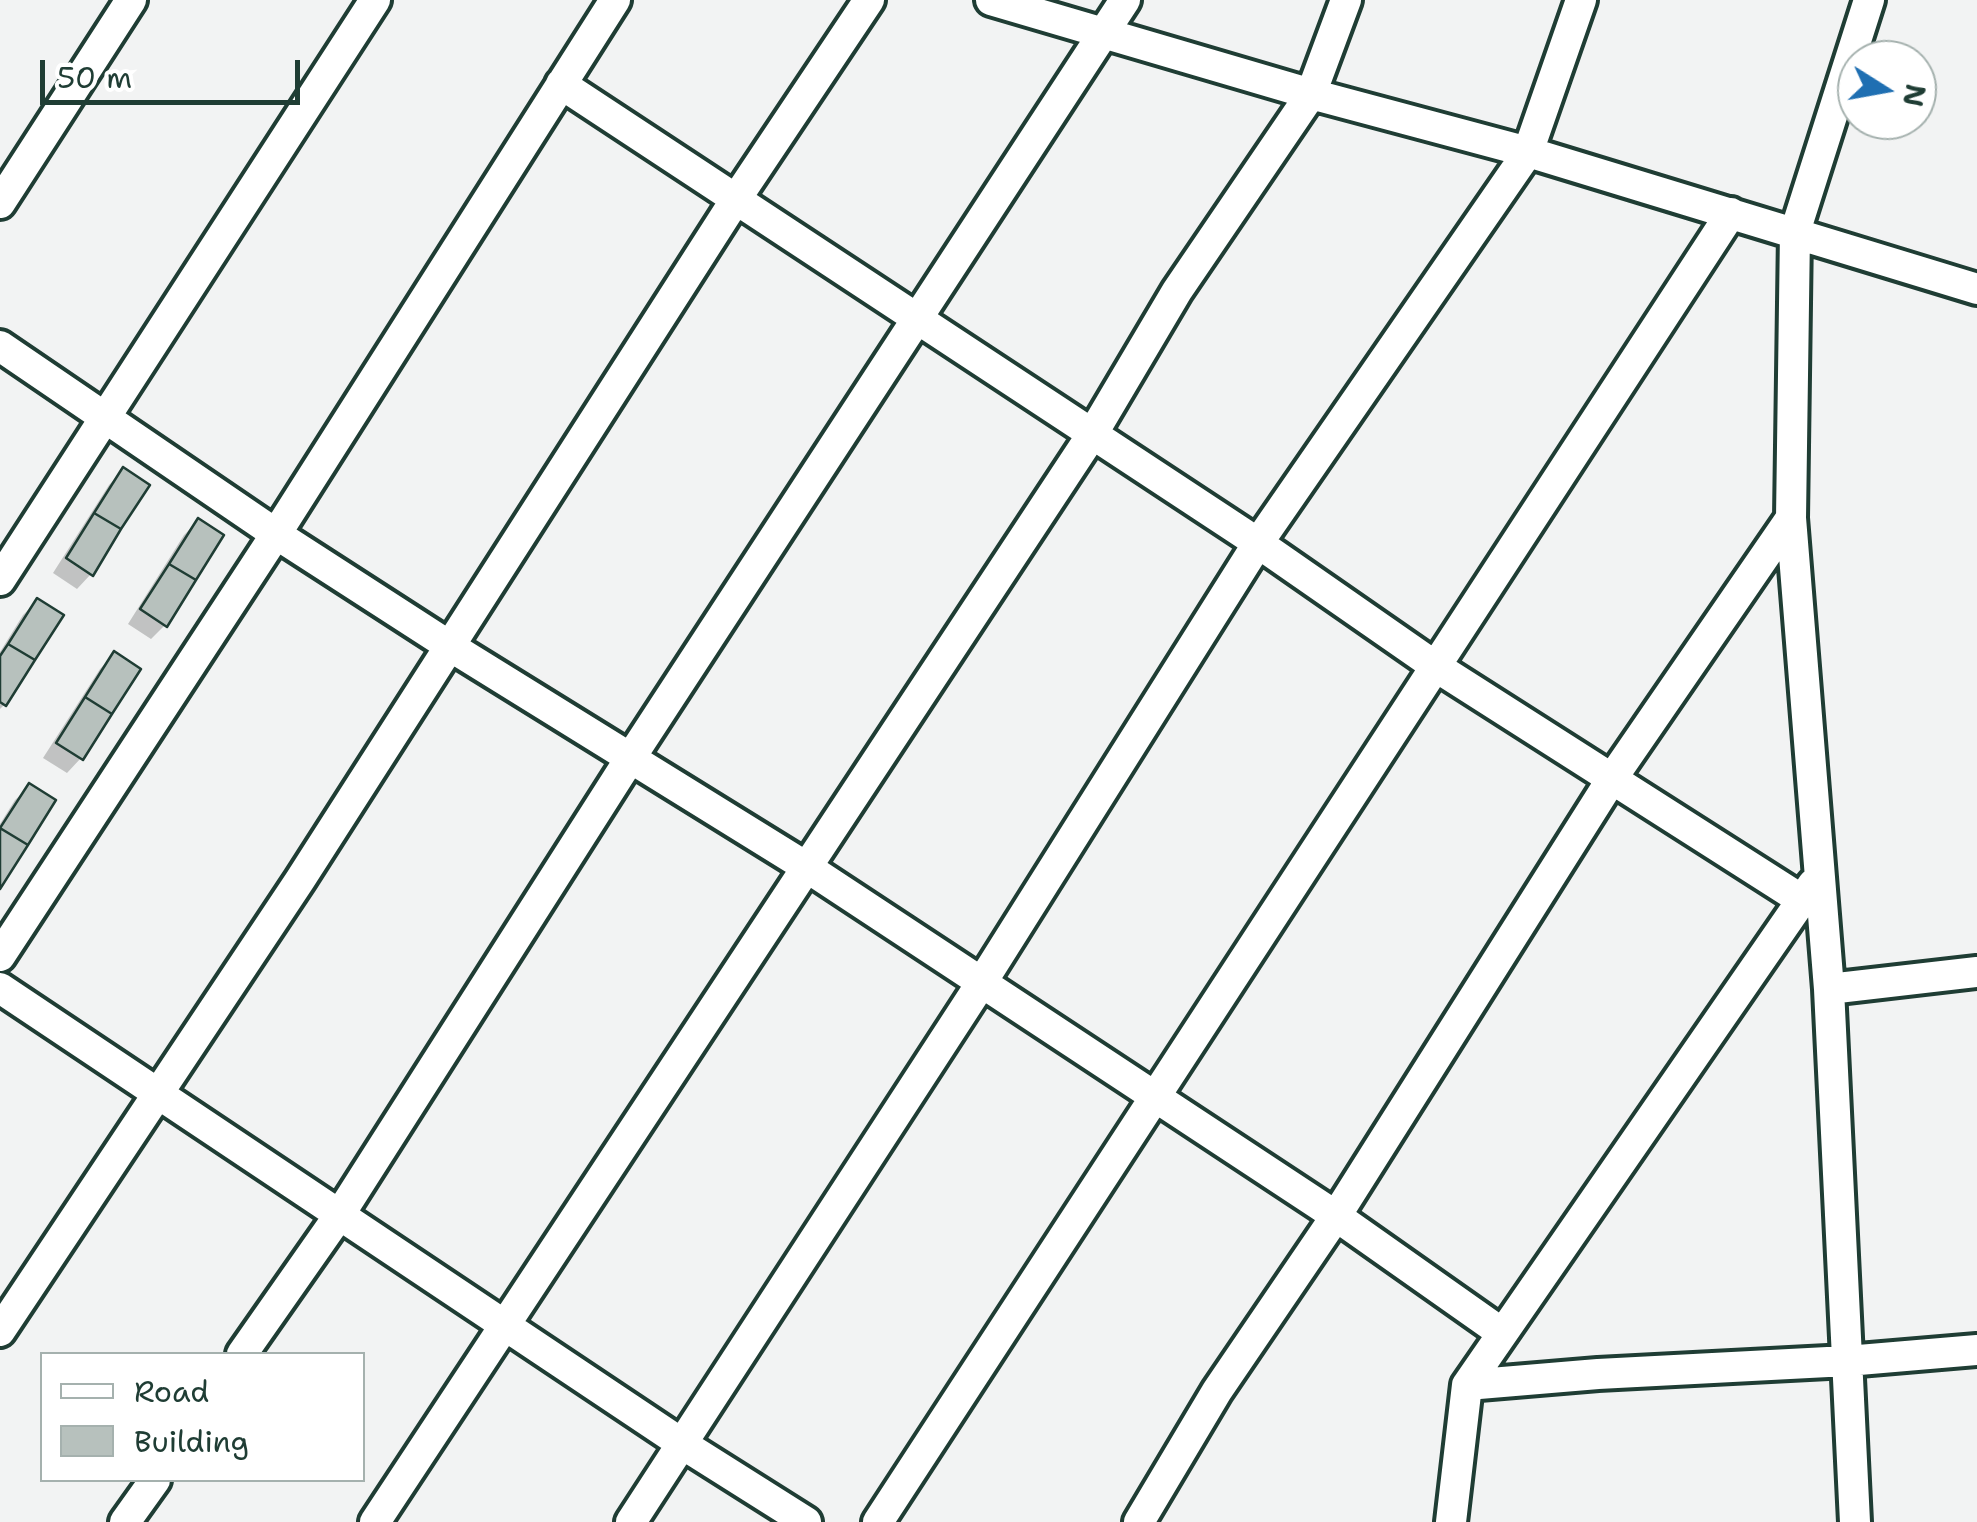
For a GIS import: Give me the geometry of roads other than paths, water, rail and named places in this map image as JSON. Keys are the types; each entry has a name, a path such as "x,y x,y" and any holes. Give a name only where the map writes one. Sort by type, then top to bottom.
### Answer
{"street":[{"path":"0,203 132,0"},
{"path":"0,580 375,0"},
{"path":"0,956 276,534 615,0"},
{"path":"0,1331 300,880 448,645 869,0"},
{"path":"992,0 1311,94 1528,152 1977,289"},
{"path":"243,1352 340,1214 631,757 1125,0"},
{"path":"376,1522 1093,433 1177,291 1311,94 1346,0"},
{"path":"631,1522 982,982 1258,542 1528,152 1581,0"},
{"path":"1855,1522 1829,989 1791,518 1796,232 1869,0"},
{"path":"562,84 1258,542 1435,666 1802,900"},
{"path":"878,1522 1731,213"},
{"path":"0,346 276,534 808,868 982,982 1336,1216 1502,1334"},
{"path":"1139,1522 1217,1391 1336,1216 1614,777 1791,518"},
{"path":"1451,1522 1466,1385 1821,872"},
{"path":"1829,989 1977,972"},
{"path":"0,988 684,1445 806,1522"},
{"path":"1466,1385 1977,1350"},
{"path":"125,1522 153,1482"}]}
